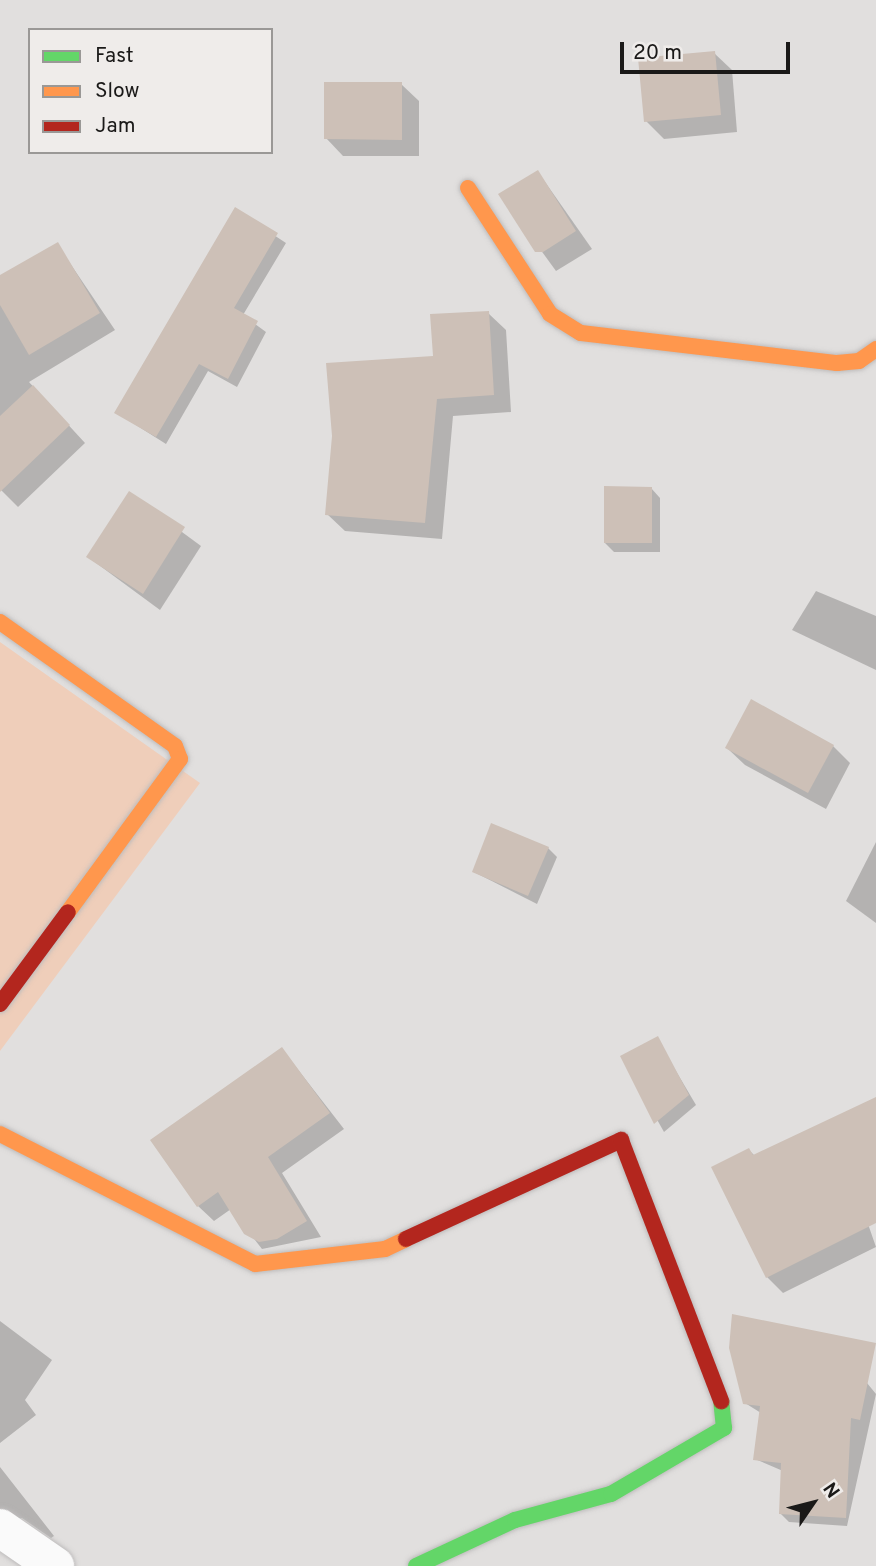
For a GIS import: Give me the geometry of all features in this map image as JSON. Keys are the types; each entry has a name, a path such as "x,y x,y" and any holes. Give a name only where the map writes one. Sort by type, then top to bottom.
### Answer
{"street":[{"path":"468,188 551,314 581,332 837,363 859,361 876,349"},
{"path":"0,622 175,746 180,760 0,1004"},
{"path":"0,1134 255,1264 385,1249 621,1140 719,1382 724,1428 611,1493 514,1520 416,1566"},
{"path":"0,1528 55,1566"}],"shaded area":[{"path":"0,642 200,783 0,1051"}],"building":[{"path":"715,51 721,115 644,122 638,58"},
{"path":"324,82 402,82 402,140 324,139"},
{"path":"538,170 576,231 543,252 535,252 498,194"},
{"path":"235,207 278,233 234,308 258,321 228,379 199,364 156,437 114,413"},
{"path":"58,242 100,313 29,355 0,305 0,275"},
{"path":"489,311 494,395 437,399 425,523 325,515 332,436 326,363 433,356 430,314"},
{"path":"33,385 70,425 0,492 0,416"},
{"path":"604,486 652,487 652,543 604,543"},
{"path":"129,491 185,527 143,594 86,557"},
{"path":"751,699 834,745 808,793 725,748"},
{"path":"491,823 549,847 528,896 472,872"},
{"path":"658,1036 689,1095 654,1124 620,1056"},
{"path":"282,1047 330,1113 268,1157 307,1221 277,1239 259,1242 244,1234 218,1192 197,1207 150,1140"},
{"path":"876,1097 876,1223 766,1278 711,1167 749,1148 753,1155"},
{"path":"732,1314 876,1343 860,1420 851,1418 846,1518 779,1514 781,1463 753,1460 760,1406 743,1404 729,1348"}],"traffic: fast":[{"path":"416,1566 515,1520 611,1494 724,1428 721,1401"}],"traffic: slow":[{"path":"468,188 550,314 581,333 837,363 859,361 876,349"},
{"path":"0,622 175,746 180,759 68,912"},
{"path":"0,1134 255,1264 385,1249 406,1239"}],"traffic: jam":[{"path":"0,1004 68,912"},
{"path":"406,1239 621,1140 721,1401"}]}
